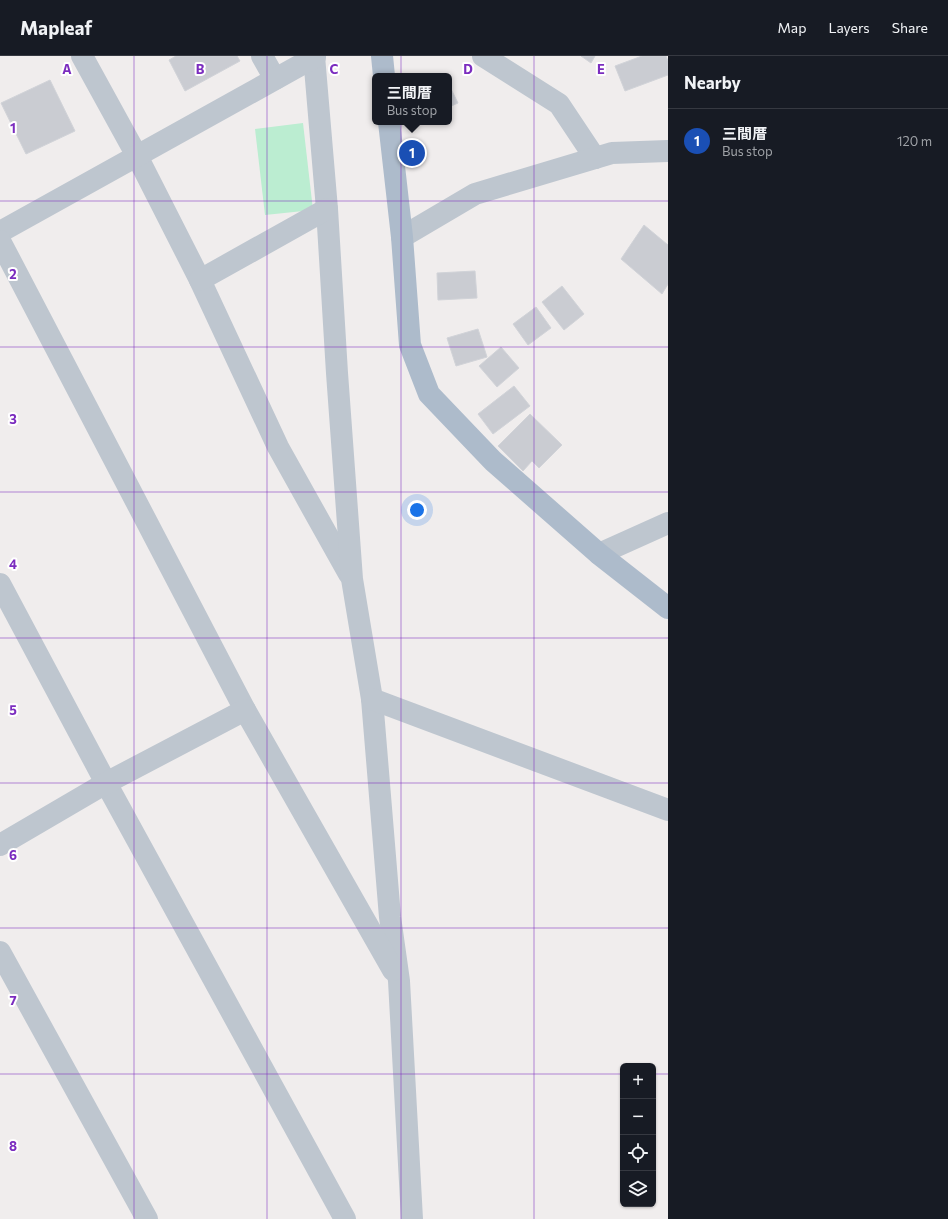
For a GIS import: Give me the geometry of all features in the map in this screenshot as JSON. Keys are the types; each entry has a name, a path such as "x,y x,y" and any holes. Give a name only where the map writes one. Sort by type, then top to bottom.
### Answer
{"main road":[{"path":"382,56 384,73"},
{"path":"389,125 402,237 410,345 429,394 493,461 599,554 668,608"}],"street":[{"path":"82,56 137,156 200,280 278,447 352,579"},
{"path":"262,56 275,79"},
{"path":"484,56 559,104 595,158"},
{"path":"0,232 314,57 327,209 352,579 372,699 390,916 399,981 412,1219"},
{"path":"402,237 475,194 612,153 668,151"},
{"path":"200,280 327,209"},
{"path":"0,241 245,710 399,981"},
{"path":"599,554 668,523"},
{"path":"0,584 106,783 345,1219"},
{"path":"372,699 668,810"},
{"path":"0,845 106,783 245,710"},
{"path":"0,952 148,1219"}],"green space":[{"path":"303,123 313,210 265,215 255,129"}],"building":[{"path":"176,56 237,56 240,61 185,91 169,60"},
{"path":"581,56 595,56 591,63"},
{"path":"642,56 666,56 668,61 668,75 625,91 615,66"},
{"path":"50,80 75,131 26,154 1,103"},
{"path":"452,91 458,103 452,106"},
{"path":"644,225 668,245 668,284 662,294 621,259"},
{"path":"475,271 477,298 438,300 437,273"},
{"path":"562,286 584,314 564,330 542,302"},
{"path":"536,307 551,328 528,345 513,324"},
{"path":"478,329 487,357 456,366 447,338"},
{"path":"501,347 519,368 497,387 479,366"},
{"path":"514,386 530,406 493,434 478,414"},
{"path":"530,414 562,445 539,468 532,461 523,471 498,446"}],"place":[{"name":"三間厝","path":"412,153"}]}
